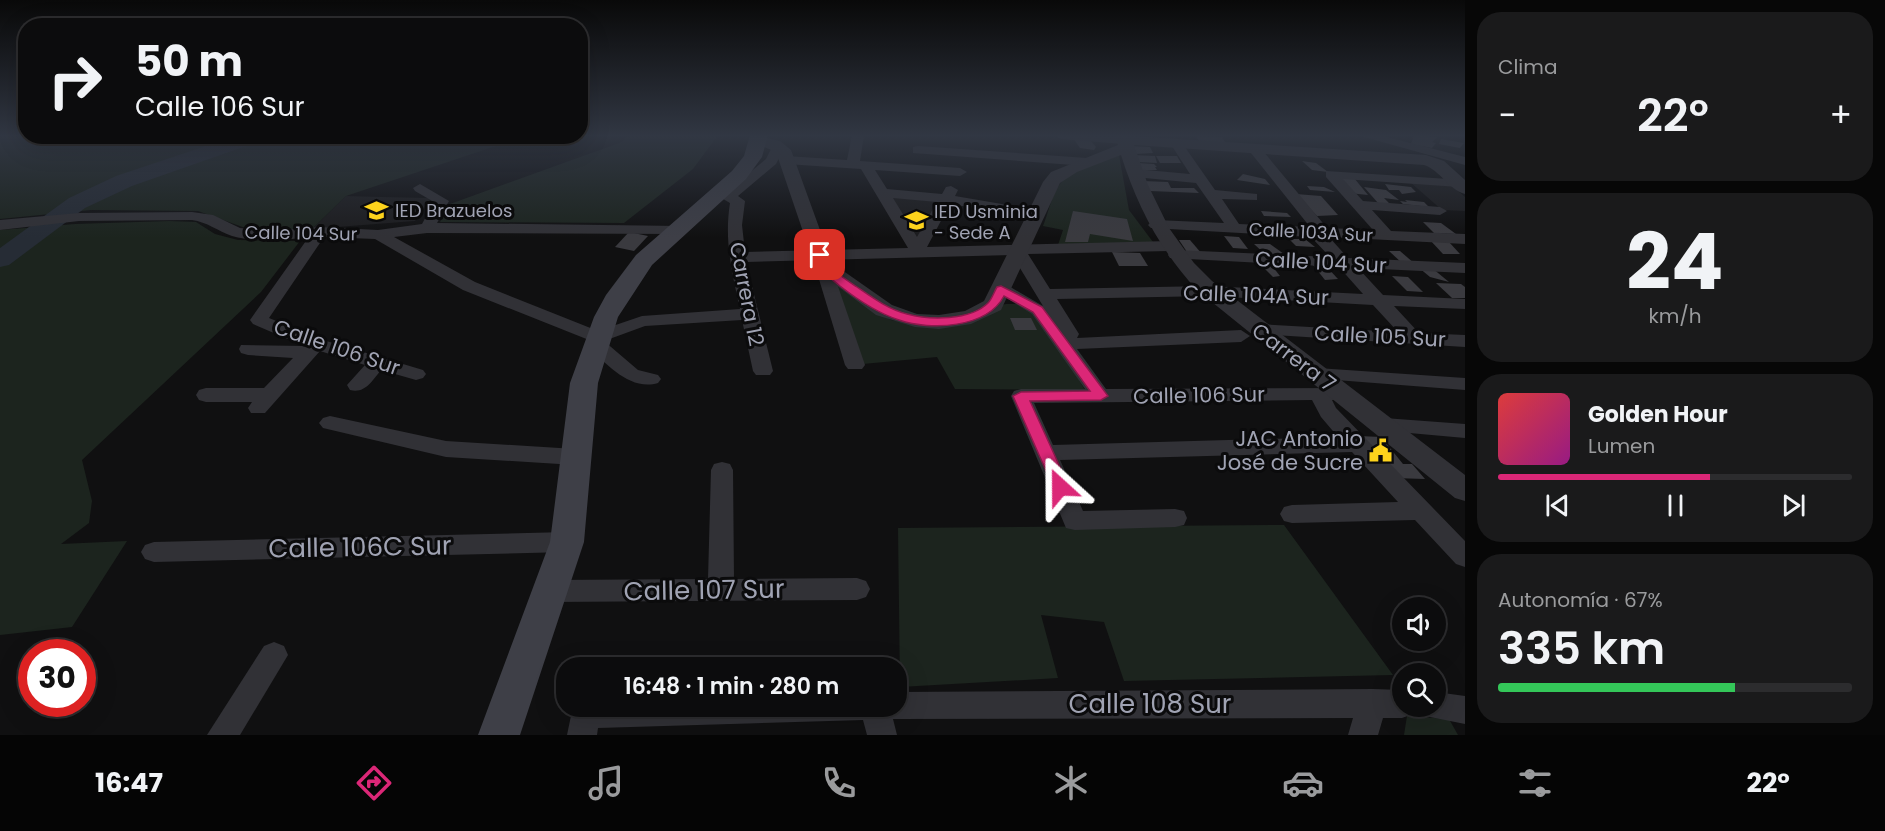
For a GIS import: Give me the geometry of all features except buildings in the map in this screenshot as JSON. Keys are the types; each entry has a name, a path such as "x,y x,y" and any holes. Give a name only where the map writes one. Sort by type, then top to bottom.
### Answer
{"main road":[{"path":"499,735 567,542 579,412 597,341 618,295 632,275 676,229 725,194 744,169"}],"street":[{"path":"781,169 821,261 855,364"},
{"path":"863,169 882,193 918,252"},
{"path":"922,169 960,172"},
{"path":"918,252 961,169"},
{"path":"821,261 884,310 915,320 939,322 971,317 997,297 1052,182 1069,169"},
{"name":"Carrera 7","path":"1134,169 1156,225 1173,251 1250,332 1326,387 1384,425 1465,490"},
{"path":"1194,169 1235,229"},
{"path":"1270,169 1343,263 1414,338"},
{"path":"1418,169 1454,174"},
{"path":"1135,173 1200,179"},
{"path":"1387,236 1331,174 1454,174"},
{"path":"420,188 442,201 428,228"},
{"path":"882,193 946,199 1037,214"},
{"name":"Carrera 12","path":"725,194 739,204 734,225 737,257 763,371"},
{"path":"1211,194 1252,197"},
{"path":"1360,206 1440,211"},
{"name":"Calle 104 Sur","path":"0,225 79,217 192,216 208,218 236,231 250,234 320,232 378,235 428,228 676,229"},
{"name":"Calle 103A Sur","path":"1156,225 1465,239"},
{"name":"Calle 106 Sur","path":"320,232 259,320 311,349 378,362 416,374"},
{"path":"378,235 469,286 597,341 632,375 651,379"},
{"path":"1018,251 1046,294 1070,344 1101,396"},
{"name":"Calle 104 Sur","path":"737,257 821,261 918,252 1173,251 1343,263 1465,268"},
{"name":"Calle 104A Sur","path":"1046,294 1209,291 1465,304"},
{"path":"997,297 1038,310 1070,344"},
{"path":"597,341 642,321 749,314"},
{"name":"Calle 105 Sur","path":"1070,344 1250,332 1414,338 1463,343"},
{"path":"248,349 311,349"},
{"path":"206,395 264,401 311,349"},
{"path":"357,385 378,362"},
{"name":"Calle 106 Sur","path":"1046,453 1021,396 1101,396 1465,384"},
{"name":"Carrera 7","path":"1326,387 1328,412 1418,511 1465,557"},
{"path":"330,423 446,448 575,457"},
{"path":"1384,425 1465,431"},
{"path":"1175,518 1076,521 1046,453 1356,444"},
{"path":"721,590 722,470"},
{"path":"1292,514 1418,511"},
{"name":"Calle 106C Sur","path":"154,552 567,542"},
{"name":"Calle 107 Sur","path":"551,591 857,589"},
{"path":"222,735 274,655"},
{"path":"1363,735 1373,703"},
{"name":"Calle 108 Sur","path":"907,706 1392,704"},
{"path":"1446,707 1465,710"},
{"path":"583,724 694,717"},
{"path":"878,717 882,735"}],"shaded area":[{"path":"0,169 426,169 346,196 312,229 251,230 198,211 91,210 0,219"},
{"path":"546,169 693,169 624,223 440,222 450,204"},
{"path":"1122,169 1129,210 1153,242 1058,245 1063,230 1043,226 1058,187 1077,171"},
{"path":"1410,182 1450,184 1465,197 1465,211 1442,210"},
{"name":"IED Usminia - Sede A","path":"887,195 938,201 917,242"},
{"name":"IED Brazuelos","path":"346,196 431,198 415,221 312,229"},
{"path":"196,222 215,234 238,240 300,241 261,292 82,460 92,501 89,523 61,544 127,541 72,627 0,635 0,230 75,224"},
{"path":"833,281 865,306 891,320 917,325 1006,304 1020,304 1040,316 1085,390 955,389 937,357 863,364"},
{"path":"1284,525 1392,675 1124,681 1104,622 1041,615 1058,678 907,687 907,657 900,657 898,528"},
{"path":"1407,717 1421,717 1449,719 1458,735 1404,735"}],"waterway":[{"path":"0,260 77,203 124,181 158,169"}],"place":[{"name":"IED Brazuelos","path":"377,210"},
{"name":"IED Usminia - Sede A","path":"916,221"},
{"name":"JAC Antonio José de Sucre","path":"1381,450"}],"route":[{"path":"820,255 823,266 846,285 875,306 904,318 939,322 971,317 993,305 1001,289 1026,301 1038,310 1101,396 1021,396 1060,487"}]}
